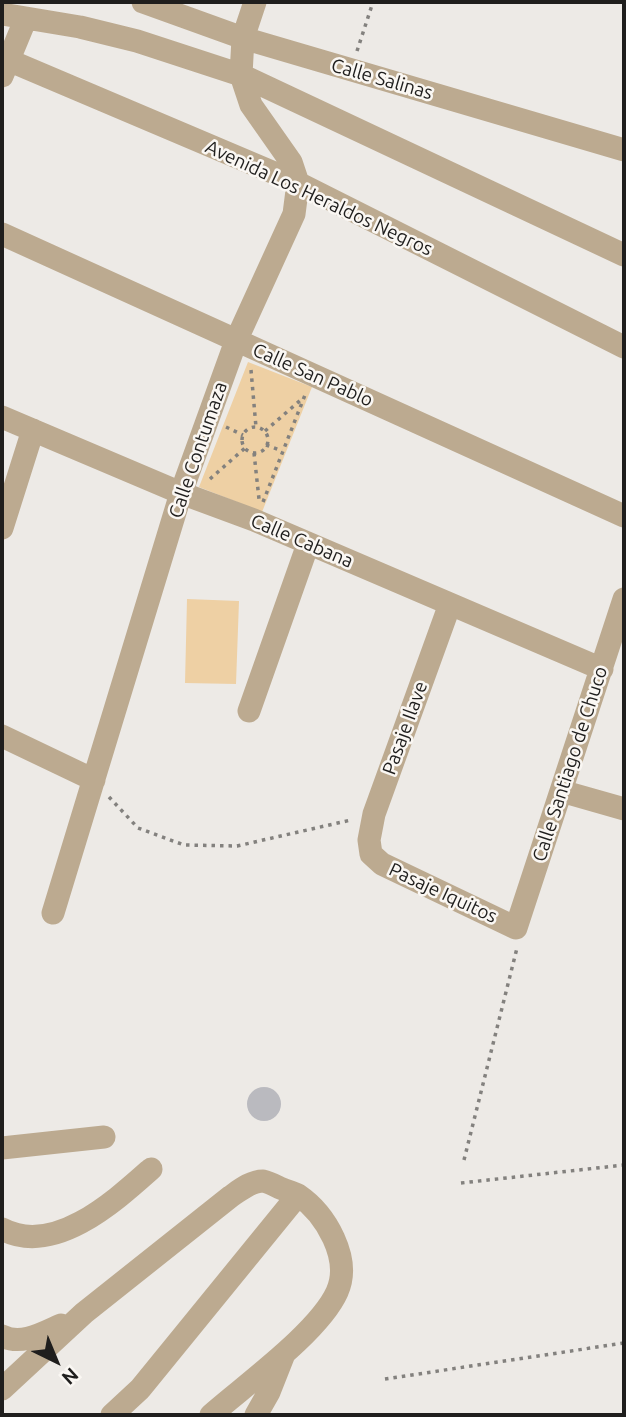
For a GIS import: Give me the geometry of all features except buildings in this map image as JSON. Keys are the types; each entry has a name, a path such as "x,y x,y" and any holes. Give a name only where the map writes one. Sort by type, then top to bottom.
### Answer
{"street":[{"name":"Calle Salinas","path":"143,2 243,38 624,150"},
{"path":"255,2 243,38 240,75 251,105 291,162 298,183"},
{"path":"2,14 80,27 137,41 240,75 624,255"},
{"path":"5,68 26,18"},
{"name":"Avenida Los Heraldos Negros","path":"5,68 298,183 624,347"},
{"name":"Calle Contumaza","path":"53,913 181,493 236,341 294,214 298,183"},
{"name":"Calle San Pablo","path":"2,234 624,516"},
{"name":"Calle Cabana","path":"2,417 601,669"},
{"path":"2,528 33,430"},
{"path":"249,711 308,544"},
{"name":"Calle Santiago de Chuco","path":"516,928 624,600"},
{"name":"Pasaje Ilave","path":"371,854 369,840 374,814 450,604"},
{"path":"2,736 94,780"},
{"path":"561,791 624,809"},
{"name":"Pasaje Iquitos","path":"371,854 382,864 516,928"},
{"path":"2,1149 104,1138"},
{"path":"2,1229 39,1237 71,1227 103,1211 151,1169"},
{"path":"2,1389 84,1313 230,1197 248,1185 264,1181 298,1195 316,1211 334,1238 341,1263 338,1290 326,1311 286,1351 211,1415"},
{"path":"112,1415 140,1390 298,1195"},
{"path":"2,1336 12,1341 37,1337 84,1313"},
{"path":"256,1415 286,1351"}],"path":[{"path":"359,45 373,2"},
{"path":"251,365 262,370"},
{"path":"246,377 251,365"},
{"path":"251,365 256,427"},
{"path":"254,453 260,508 308,388"},
{"path":"265,431 304,398"},
{"path":"225,427 243,435"},
{"path":"256,427 265,431 267,445 262,450 254,453 245,448 242,443 243,435 249,428 256,427"},
{"path":"267,445 282,451"},
{"path":"206,474 202,486 245,448"},
{"path":"94,780 138,828 184,845 237,846 374,814"},
{"path":"464,1160 517,951 516,928"},
{"path":"461,1183 624,1165"},
{"path":"385,1379 624,1343"}],"shaded area":[{"path":"248,362 312,387 262,512 199,487"},
{"path":"187,599 239,601 236,684 185,683"}]}
